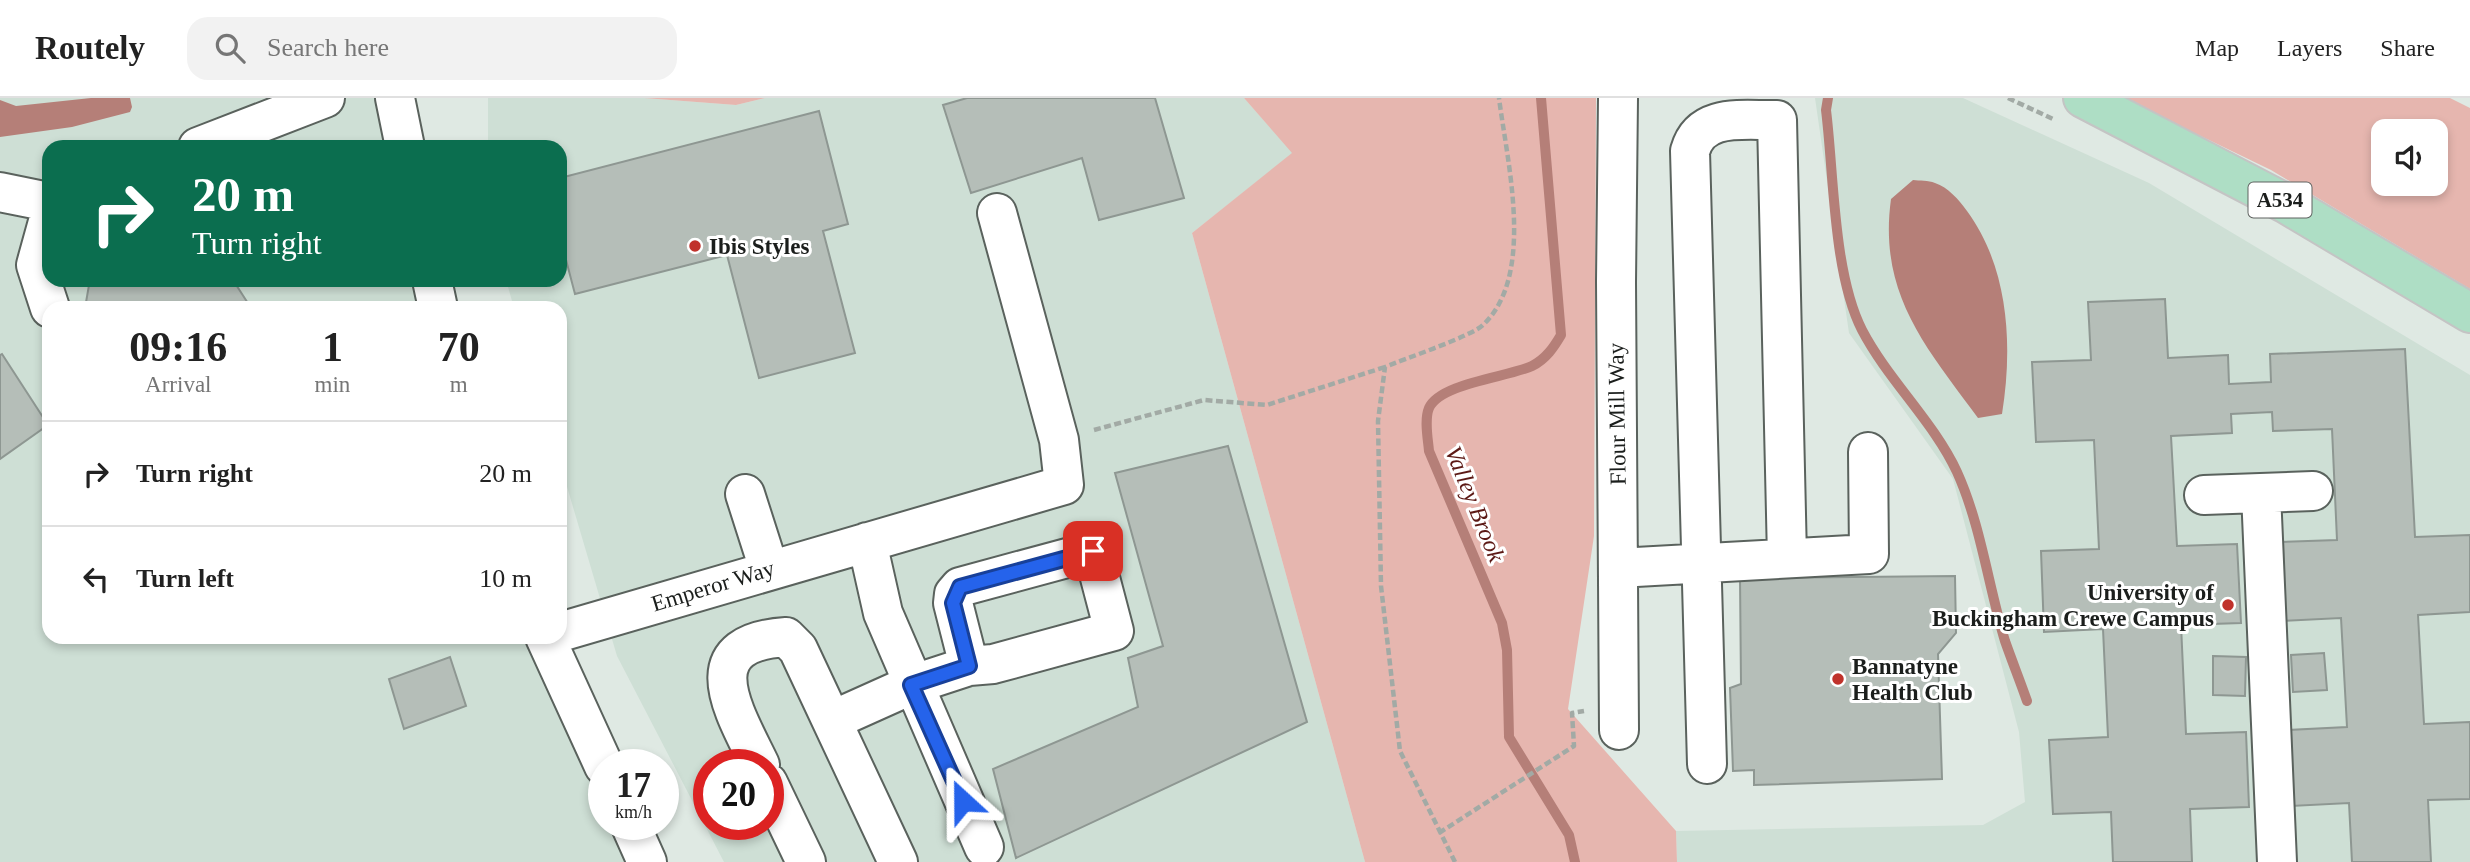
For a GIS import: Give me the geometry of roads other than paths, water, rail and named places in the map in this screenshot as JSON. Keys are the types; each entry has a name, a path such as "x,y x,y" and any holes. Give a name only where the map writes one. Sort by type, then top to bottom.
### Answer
{"main road":[{"name":"A534","path":"2082,98 2285,202 2470,313"}],"street":[{"path":"216,140 325,98"},
{"path":"395,98 404,140"},
{"name":"Flour Mill Way","path":"1618,98 1616,282 1619,717"},
{"path":"1707,764 1690,151 1693,138 1702,128 1715,122 1777,120 1787,558"},
{"path":"0,192 42,201"},
{"name":"Emperor Way","path":"567,630 1064,485 1059,440 997,213"},
{"path":"42,243 36,265 42,283"},
{"path":"1618,568 1869,554 1868,452"},
{"path":"2204,495 2313,491"},
{"path":"2261,493 2277,862"},
{"path":"745,494 769,569"},
{"path":"867,542 883,613 911,685 984,847"},
{"path":"752,749 729,701 725,679 732,661 744,649 768,638 786,637 798,649 898,862"},
{"path":"548,644 596,749"},
{"path":"833,720 911,685 969,666"},
{"path":"784,816 806,862"},
{"path":"637,840 647,862"}],"waterway":[{"name":"Valley Brook","path":"1541,98 1561,335 1545,356 1532,366 1460,387 1436,399 1429,408 1427,430 1429,451 1502,623 1507,650 1509,737 1569,835 1575,862"},
{"path":"1828,98 1826,110 1836,223 1852,307 1873,348 1936,436 1957,472 1978,534 2005,641 2027,701"}],"place":[{"name":"Ibis Styles","path":"695,246"},
{"name":"University of Buckingham Crewe Campus","path":"2228,605"},
{"name":"Bannatyne Health Club","path":"1838,679"}]}
